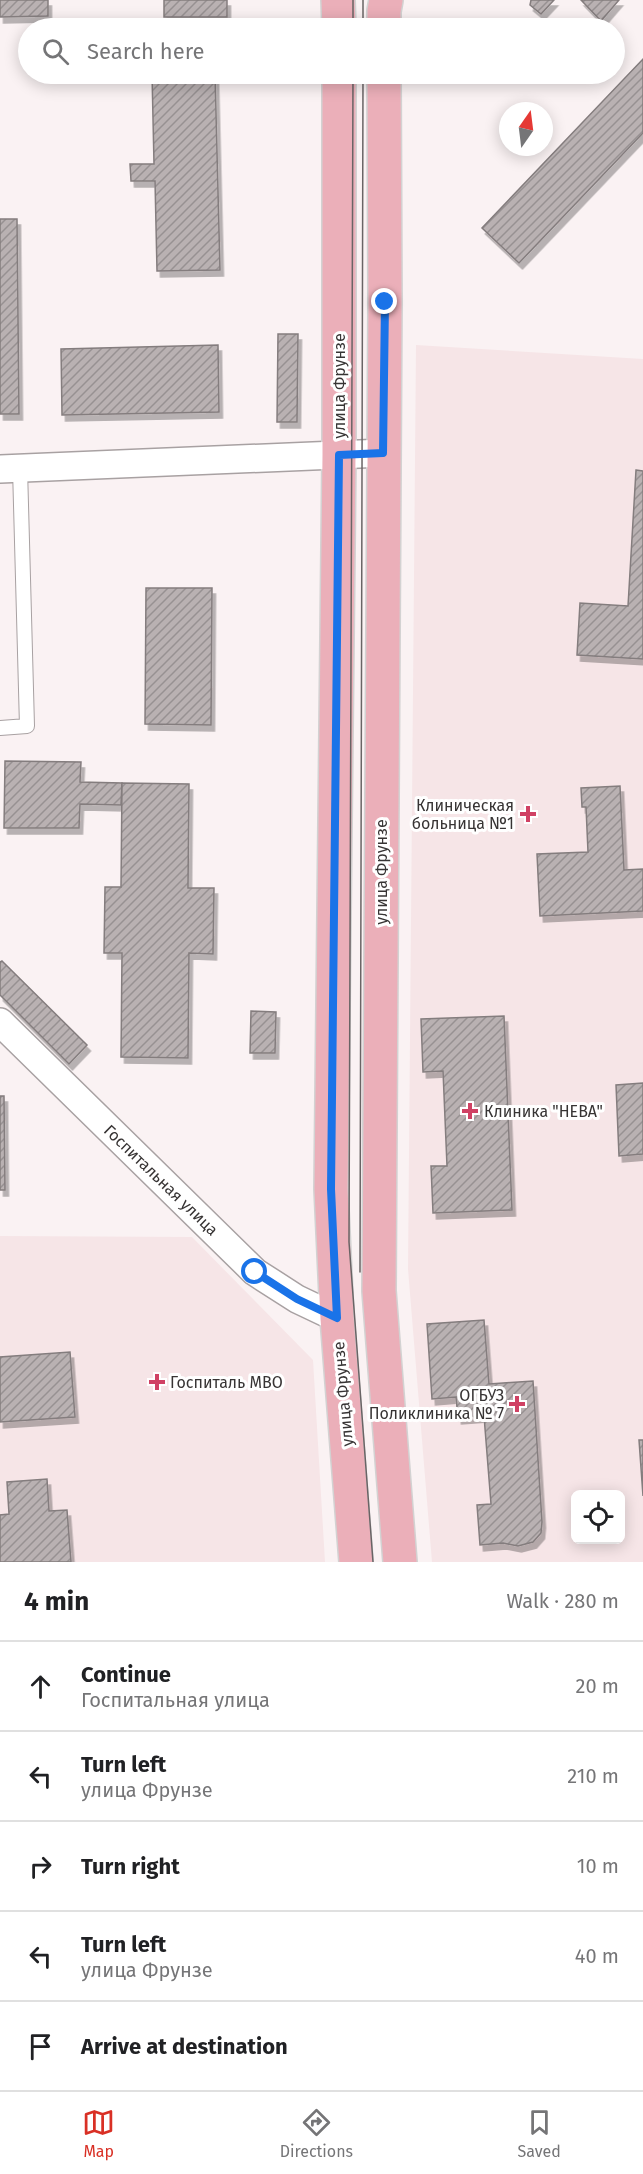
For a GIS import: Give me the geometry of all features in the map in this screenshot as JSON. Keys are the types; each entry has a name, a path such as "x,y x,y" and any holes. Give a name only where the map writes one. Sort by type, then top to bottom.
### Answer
{"main road":[{"path":"338,0 339,18"},
{"path":"384,18 386,0"},
{"name":"улица Фрунзе","path":"339,84 339,455 331,1189 337,1318 356,1562"},
{"name":"улица Фрунзе","path":"384,84 385,302 379,1291 400,1562"}],"street":[{"path":"10,468 383,453"},
{"name":"Госпитальная улица","path":"0,1022 255,1272 297,1299 337,1318"}],"lane":[{"path":"0,728 27,726 10,468"}],"shaded area":[{"name":"Клиническая больница №1","path":"416,345 643,359 643,1562 432,1562 408,1269"},
{"name":"Госпиталь МВО","path":"0,1236 192,1237 313,1360 325,1562 0,1562"}],"building":[{"path":"0,0 48,0 48,16 0,17"},
{"path":"164,0 227,0 227,17 164,17"},
{"path":"531,0 554,0 541,14 530,5"},
{"path":"581,0 619,0 604,18 598,18"},
{"path":"643,59 643,133 519,263 482,228 619,84 625,84 625,78"},
{"path":"152,84 215,84 220,270 157,271 155,181 131,181 130,164 154,164"},
{"path":"0,219 17,219 19,414 0,414"},
{"path":"278,334 298,334 297,422 277,422"},
{"path":"218,345 219,412 62,415 61,349"},
{"path":"636,470 643,471 643,659 577,655 580,603 628,606"},
{"path":"146,588 212,588 211,725 145,724"},
{"path":"5,761 81,762 80,782 122,783 121,805 80,804 79,828 4,828"},
{"path":"122,783 189,784 188,888 214,888 213,954 189,953 188,1058 121,1057 122,953 104,953 105,887 121,887"},
{"path":"620,786 624,870 643,869 643,911 540,916 537,854 588,852 586,807 582,807 581,788"},
{"path":"2,961 87,1045 69,1064 0,995 0,962"},
{"path":"251,1011 276,1012 275,1053 250,1053"},
{"path":"504,1016 512,1210 433,1213 431,1166 447,1166 443,1071 423,1072 421,1019"},
{"path":"643,1083 643,1154 619,1156 616,1085"},
{"path":"0,1096 4,1096 5,1190 0,1190"},
{"path":"484,1320 489,1384 533,1381 541,1533 533,1542 518,1546 503,1543 480,1545 477,1505 491,1504 484,1416 458,1418 456,1397 432,1399 427,1324"},
{"path":"70,1352 75,1417 0,1422 0,1357"},
{"path":"639,1440 643,1440 643,1496"},
{"path":"47,1479 49,1511 67,1510 71,1562 0,1562 0,1515 9,1514 7,1482"}],"tram line":[{"path":"353,0 353,18"},
{"path":"363,0 363,18"},
{"path":"353,84 349,1242 373,1562"},
{"path":"360,1272 363,84"}],"place":[{"name":"Клиническая больница №1","path":"528,814"},
{"name":"Клиника \"НЕВА\"","path":"470,1111"},
{"name":"Госпиталь МВО","path":"157,1382"},
{"name":"ОГБУЗ Поликлиника № 7","path":"517,1404"}],"route":[{"path":"255,1272 297,1299 337,1318 331,1189 339,455 383,453 385,302"}]}
